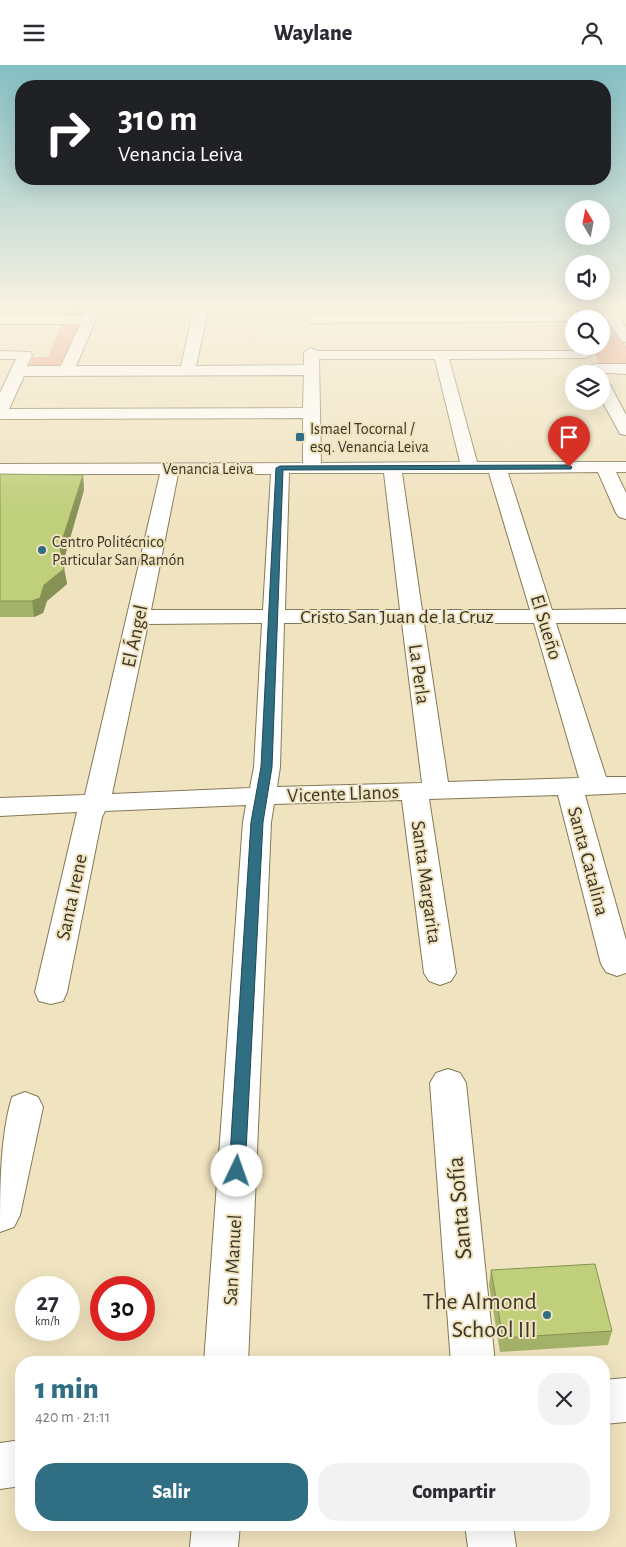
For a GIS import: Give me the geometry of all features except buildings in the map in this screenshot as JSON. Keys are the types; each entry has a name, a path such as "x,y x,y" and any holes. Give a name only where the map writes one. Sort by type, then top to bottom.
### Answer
{"street":[{"path":"17,374 0,412 312,413"},
{"path":"311,374 312,468"},
{"path":"446,374 470,468"},
{"path":"610,395 621,412 626,430"},
{"path":"604,467 626,513"},
{"name":"Venancia Leiva","path":"0,469 626,467"},
{"name":"San Manuel","path":"226,1356 257,822 267,767 280,468"},
{"name":"La Perla","path":"392,468 413,616 425,791"},
{"name":"El Sueño","path":"497,468 543,616 582,786"},
{"name":"El Ángel","path":"96,803 105,772 170,469"},
{"name":"Cristo San Juan de la Cruz","path":"138,617 626,616"},
{"name":"Vicente Llanos","path":"0,807 263,796 626,785"},
{"name":"Santa Catalina","path":"582,786 617,964"},
{"name":"Santa Margarita","path":"425,791 440,973"},
{"name":"Santa Irene","path":"51,991 88,817 96,803"},
{"name":"Santa Sofía","path":"448,1083 472,1356"},
{"path":"0,1215 24,1107"},
{"path":"610,1401 626,1399"},
{"path":"0,1465 15,1464"},
{"path":"214,1547 215,1531"},
{"path":"490,1531 492,1547"}],"place":[{"name":"Ismael Tocornal / esq. Venancia Leiva","path":"300,437"},
{"name":"Centro Politécnico Particular San Ramón","path":"42,550"},
{"name":"The Almond School III","path":"547,1315"}],"route":[{"path":"237,1171 257,822 267,767 280,468 569,467"}]}
